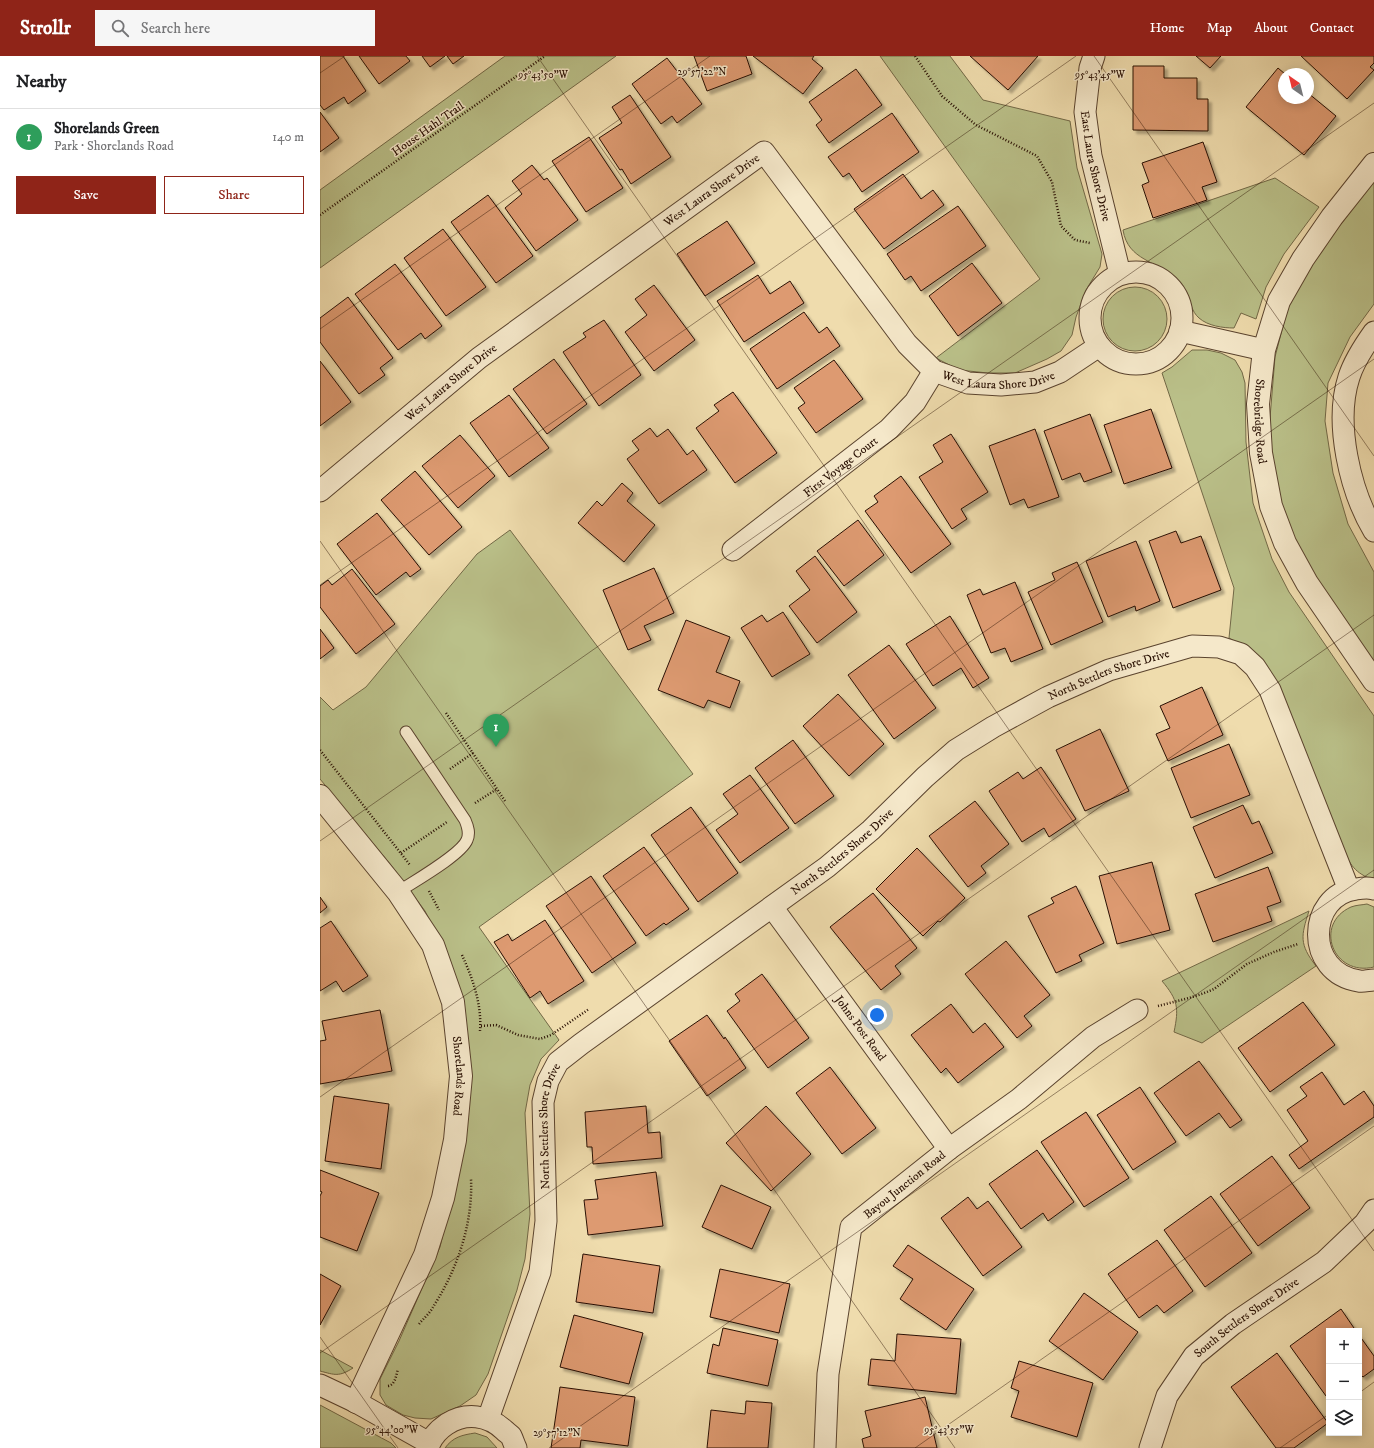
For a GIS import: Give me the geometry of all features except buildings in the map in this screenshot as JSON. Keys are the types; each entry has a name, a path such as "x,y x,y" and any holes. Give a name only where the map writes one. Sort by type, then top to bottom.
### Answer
{"street":[{"name":"East Laura Shore Drive","path":"1094,56 1090,68 1085,112 1091,156 1120,274"},
{"name":"West Laura Shore Drive","path":"320,491 479,358 764,152 907,344 934,371 968,382 1001,385 1035,382 1060,372 1099,346"},
{"name":"Shorebridge Road","path":"1374,164 1332,217 1303,260 1279,300 1264,350 1258,404 1261,453 1271,506 1285,543 1307,583 1374,681"},
{"path":"1142,272 1160,278 1173,290 1182,311 1180,331 1173,345 1161,356 1143,363 1126,363 1111,356 1099,346 1091,328 1090,310 1096,294 1108,281 1120,274 1142,272"},
{"path":"1180,331 1264,350"},
{"path":"1374,332 1361,351 1349,378 1344,405 1343,433 1348,464 1360,501 1374,531"},
{"name":"First Voyage Court","path":"733,550 889,429 915,402 934,371"},
{"name":"North Settlers Shore Drive","path":"488,1419 540,1272 546,1221 542,1102 548,1081 558,1062 827,867 871,830 924,777 956,750 1048,697 1109,670 1192,646 1219,647 1241,654 1255,667 1270,690 1349,890"},
{"name":"Shorelands Road","path":"320,796 398,892 433,944 453,1002 461,1076 455,1140 443,1198 425,1255 356,1402"},
{"path":"1374,889 1370,887 1349,890 1334,899 1324,911 1318,931 1320,950 1328,965 1342,976 1359,981 1374,980"},
{"name":"Johns Post Road","path":"772,907 949,1149"},
{"name":"Bayou Junction Road","path":"825,1448 828,1374 851,1227 949,1149 1019,1099 1093,1037 1137,1010"},
{"name":"South Settlers Shore Drive","path":"1150,1448 1167,1396 1194,1356 1233,1324 1324,1262 1365,1222 1374,1210"},
{"path":"320,1385 356,1402 429,1445 439,1429 455,1419 477,1416 497,1423 511,1436 516,1448"}],"lane":[{"path":"398,892 456,854 467,841 469,834 465,820 406,732"}],"path":[{"name":"House Hahl Trail","path":"320,215 545,56"},
{"path":"915,56 942,96 976,125 1037,156 1052,182 1061,226 1075,240 1094,244 1111,238"},
{"path":"446,713 505,801"},
{"path":"320,750 430,892 440,912"},
{"path":"436,778 473,753"},
{"path":"1137,1010 1182,1000 1208,991 1247,964 1257,959 1318,938"},
{"path":"462,953 476,990 481,1016 480,1038"},
{"path":"481,1026 496,1025 518,1035 540,1039 551,1035 589,1009"},
{"path":"416,1328 432,1309 446,1285 459,1255 467,1225 472,1188 471,1174"},
{"path":"368,1376 389,1386 394,1382 398,1368"}],"green space":[{"path":"505,56 616,56 320,268 320,190"},
{"path":"880,56 950,56 983,100 1070,121 1077,168 1102,254 1100,267 1086,290 1076,317 1072,335 1061,351 1015,373 988,373 959,370 936,358 1040,279"},
{"path":"1275,178 1319,207 1284,254 1266,287 1256,319 1241,313 1234,328 1216,326 1203,321 1194,312 1187,293 1180,284 1168,273 1137,254 1126,240 1123,230"},
{"path":"1374,180 1374,304 1350,337 1328,383 1325,421 1333,473 1348,524 1374,572 1374,665 1305,561 1287,524 1275,486 1269,430 1275,357 1291,295 1323,248"},
{"path":"1129,287 1141,287 1158,296 1165,307 1167,319 1165,331 1158,342 1141,351 1129,351 1117,346 1108,337 1103,325 1103,313 1108,301 1117,292"},
{"path":"1192,350 1207,350 1221,353 1235,360 1242,372 1245,383 1246,442 1253,503 1272,559 1289,592 1374,716 1374,880 1357,871 1348,859 1240,644 1229,638 1234,588 1162,373 1172,367"},
{"path":"510,530 693,774 479,927 559,1040 541,1059 530,1085 525,1113 530,1214 525,1259 517,1290 488,1374 476,1395 460,1406 431,1419 415,1418 403,1415 386,1405 380,1395 380,1379 399,1341 440,1247 462,1150 445,952 425,911 391,865 320,779 320,697 333,710 366,687 477,554"},
{"path":"1367,904 1374,907 1374,967 1360,968 1348,964 1339,957 1333,947 1331,936 1333,925 1339,915 1351,907"},
{"path":"1309,911 1304,927 1303,940 1304,946 1310,958 1316,966 1202,1043 1174,1032 1177,1010 1176,1005 1174,999 1162,981"},
{"path":"320,1350 353,1368 340,1374 320,1371"},
{"path":"320,1405 391,1443 396,1448 320,1448"},
{"path":"475,1433 487,1437 497,1448 445,1448 451,1441 458,1437"}],"place":[{"name":"Shorelands Green","path":"496,747"}]}
